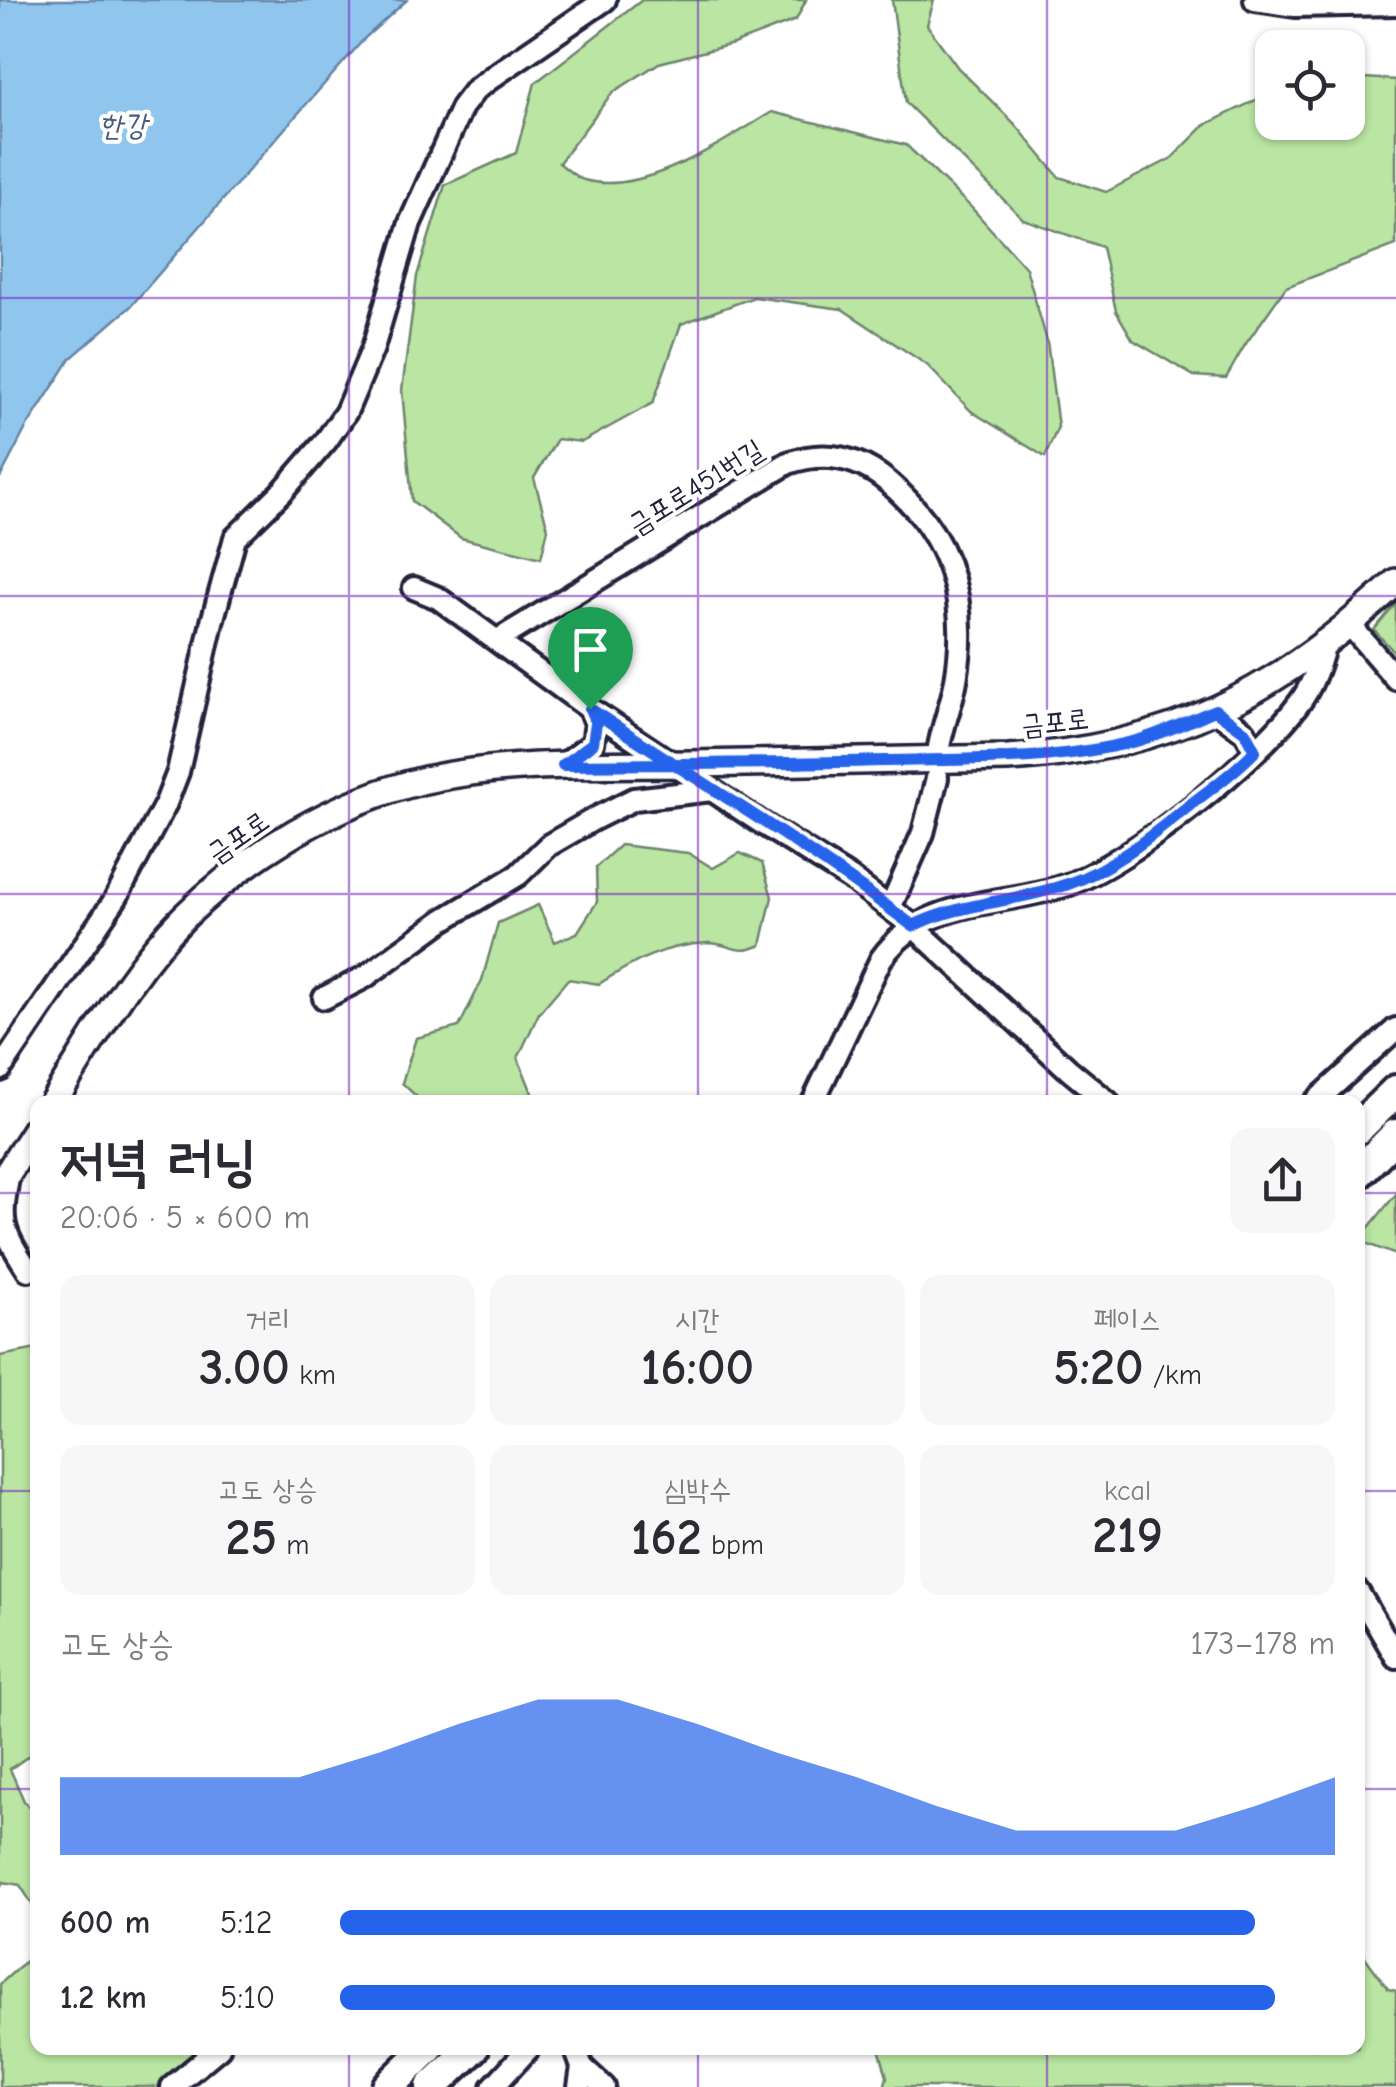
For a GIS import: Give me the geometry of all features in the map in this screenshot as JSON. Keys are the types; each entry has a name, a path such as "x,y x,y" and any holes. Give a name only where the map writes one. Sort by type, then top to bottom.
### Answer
{"highway":[{"path":"1365,1121 1396,1090"},
{"path":"1365,1166 1396,1135"},
{"path":"388,2087 421,2055"},
{"path":"432,2087 465,2055"}],"main road":[{"name":"금포로","path":"58,1095 154,951 218,886 282,842 354,805 424,780 563,765 1053,755 1138,740 1215,710 1273,680 1324,646 1396,582"},
{"path":"4,1178 30,1141"}],"street":[{"path":"0,1070 116,898 166,803 190,728 231,548 242,529 282,492 326,442 346,412 372,348 410,223 462,106 487,81 604,0"},
{"path":"1256,0 1295,6 1396,4"},
{"name":"금포로451번길","path":"498,640 774,471 805,457 844,458 872,469 914,504 944,551 953,578 960,652 939,747"},
{"path":"414,588 438,598 590,709 853,880 913,926 1099,1095"},
{"path":"1350,625 1396,679"},
{"path":"816,1095 881,959 894,942 913,926 937,914 1039,892 1093,874 1117,860 1236,770 1255,751 1300,702 1318,670 1324,646"},
{"path":"563,765 593,743 596,723 590,709"},
{"path":"1215,710 1245,732 1255,751"},
{"path":"740,809 736,783 741,773 756,762"},
{"path":"890,908 924,833 937,778"},
{"path":"324,998 364,977 443,920 518,875 550,846 594,819 634,799 712,790"},
{"path":"1323,1095 1396,1029"},
{"path":"4,1178 1,1222 10,1244 30,1269"},
{"path":"0,1253 30,1271"},
{"path":"0,1264 30,1272"},
{"path":"1365,1604 1396,1657"},
{"path":"172,2087 211,2055"},
{"path":"493,2087 523,2055"},
{"path":"579,2067 604,2087"}],"green space":[{"path":"642,0 806,0 796,20 733,44 659,63 612,93 559,163 584,180 631,181 707,151 772,112 906,145 970,206 1026,268 1047,341 1058,427 1045,457 971,411 927,365 842,309 754,297 681,324 653,403 582,442 557,439 534,478 548,529 541,558 461,538 412,501 402,390 417,276 445,185 516,153 535,83"},
{"path":"892,0 934,0 927,25 958,68 1015,124 1059,177 1106,192 1172,158 1205,125 1255,100 1255,140 1365,140 1365,78 1396,80 1396,245 1286,287 1226,378 1194,376 1133,340 1116,311 1102,247 1023,219 906,103"},
{"path":"1396,604 1396,654 1374,630"},
{"path":"620,845 688,853 713,868 740,853 762,863 772,897 761,945 745,950 692,944 650,956 599,984 568,979 539,1013 518,1058 533,1095 415,1095 402,1083 416,1038 459,1027 482,980 498,923 538,905 555,942 577,933 597,902 596,867"},
{"path":"1396,1194 1396,1255 1365,1243 1365,1232"},
{"path":"30,1350 30,1755 10,1769 30,1807 30,1901 20,1885 3,1882 0,1887 0,1356"},
{"path":"30,1951 30,2055 201,2055 168,2087 0,2087 0,1984 29,1958"},
{"path":"1365,1957 1388,1989 1396,1991 1396,2087 884,2087 887,2077 881,2055 1365,2055"}],"water":[{"name":"한강","path":"0,0 407,0 366,37 130,307 71,358 26,428 0,478"}],"route":[{"path":"590,709 596,723 593,743 563,765 672,764 756,762 844,762 1053,755 1138,740 1215,710 1238,724 1255,751 1163,826 1093,874 1039,892 937,914 913,926 853,880 763,824 672,764 590,709"}]}
